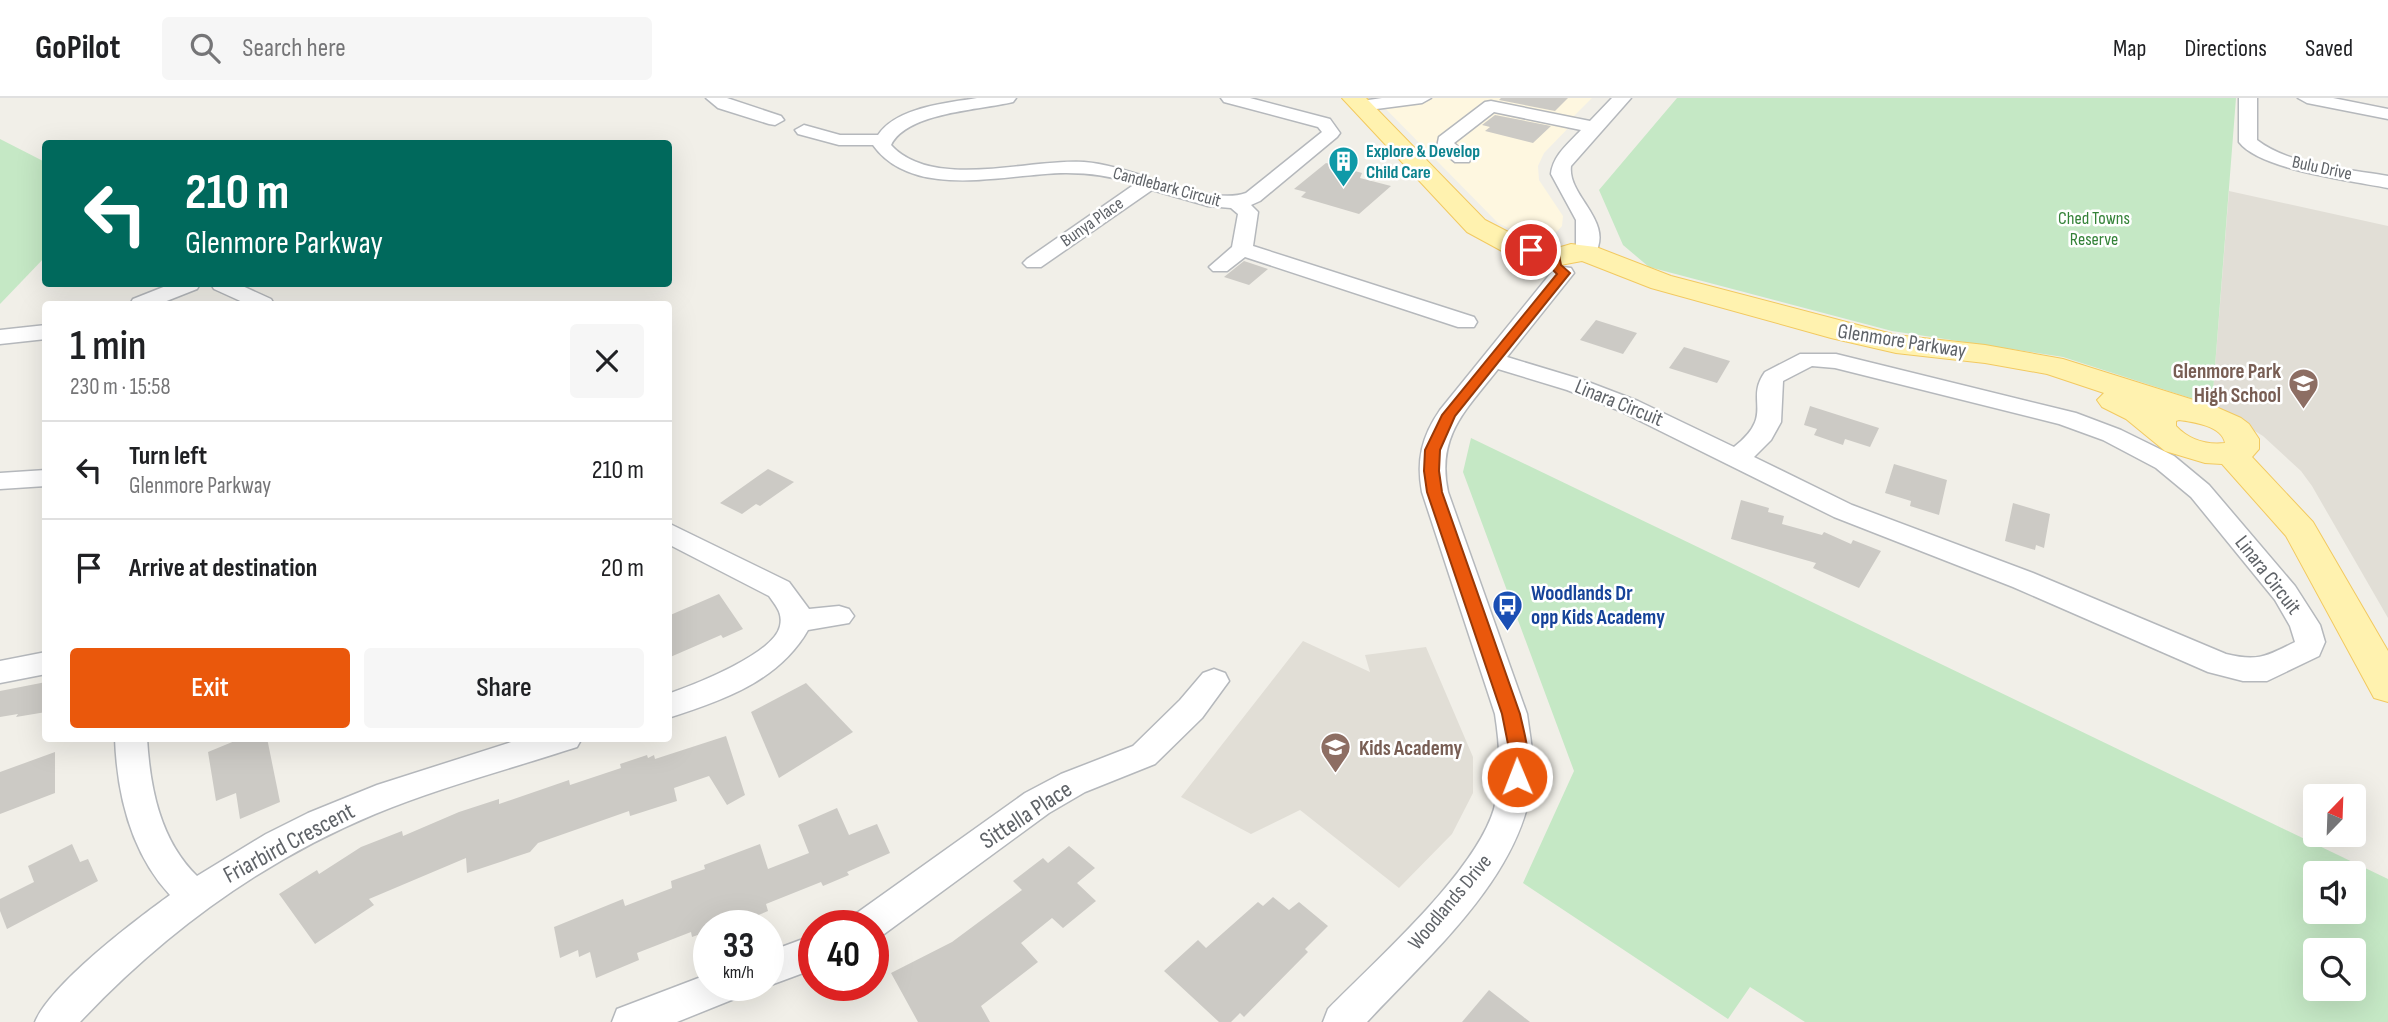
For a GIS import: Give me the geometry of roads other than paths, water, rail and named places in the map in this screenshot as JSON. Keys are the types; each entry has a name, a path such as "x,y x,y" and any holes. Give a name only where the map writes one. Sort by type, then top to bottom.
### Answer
{"main road":[{"name":"Glenmore Parkway","path":"1357,102 1476,226 1512,245 1674,295 1974,377 2093,394 2137,412 2171,439 2198,452 2232,455"},
{"name":"Glenmore Parkway","path":"1579,264 1661,282 1896,344 1985,354 2052,366 2204,414"},
{"path":"2162,431 2158,422 2160,416 2177,410 2204,414 2231,427 2240,435 2244,443 2242,449 2232,455 2300,530 2388,687"}],"street":[{"path":"715,98 724,104 775,121"},
{"path":"804,130 839,141 883,140 893,127 912,118 1007,98"},
{"name":"Candlebark Circuit","path":"883,140 884,150 895,158 946,175 1096,168 1211,201 1238,204 1253,197 1331,133 1324,123 1270,102 1230,98"},
{"path":"1579,264 1589,234 1587,220 1558,173 1566,157 1622,98"},
{"name":"Bulu Drive","path":"2248,98 2248,142 2258,150 2293,162 2388,182"},
{"path":"2306,98 2388,114"},
{"path":"1357,102 1410,99"},
{"path":"1460,157 1457,145 1464,138 1456,132 1491,106 1595,128"},
{"name":"Bunya Place","path":"1034,263 1150,182"},
{"path":"1220,267 1242,249 1248,212 1238,204"},
{"path":"1242,249 1466,322"},
{"name":"Woodlands Drive","path":"1342,1022 1444,915 1482,869 1502,836 1512,807 1517,777 1518,744 1511,714 1435,492 1431,471 1433,450 1439,431 1449,415 1579,264"},
{"path":"148,301 181,287"},
{"path":"228,287 256,301"},
{"path":"0,337 42,332"},
{"name":"Linara Circuit","path":"1495,361 1601,395 1677,427 1843,511 2035,584 2219,664 2243,670 2267,670 2308,648 2310,642 2305,625 2285,593 2200,491 2165,462 2146,451 2067,418 1836,361 1808,359 1781,370 1773,377 1770,382 1771,416 1767,431 1738,457"},
{"path":"0,481 42,478"},
{"path":"672,534 779,589 790,598 796,608 797,621 795,632 787,643 761,664 733,680 672,704"},
{"path":"797,621 839,616"},
{"path":"0,671 42,664"},
{"name":"Sittella Place","path":"889,910 1037,803 1073,783 1144,755 1191,709 1214,681"},
{"path":"131,742 135,778 149,831 164,862 195,897"},
{"name":"Friarbird Crescent","path":"54,1022 116,961 195,897 256,857 351,809 554,742"},
{"path":"631,1022 693,998"}],"place":[{"name":"Explore & Develop Child Care","path":"1343,188"},
{"name":"Glenmore Park High School","path":"2304,410"},
{"name":"Woodlands Dr opp Kids Academy","path":"1508,632"},
{"name":"Kids Academy","path":"1336,775"}],"park label":[{"name":"Ched Towns Reserve","path":"2094,228"}]}
